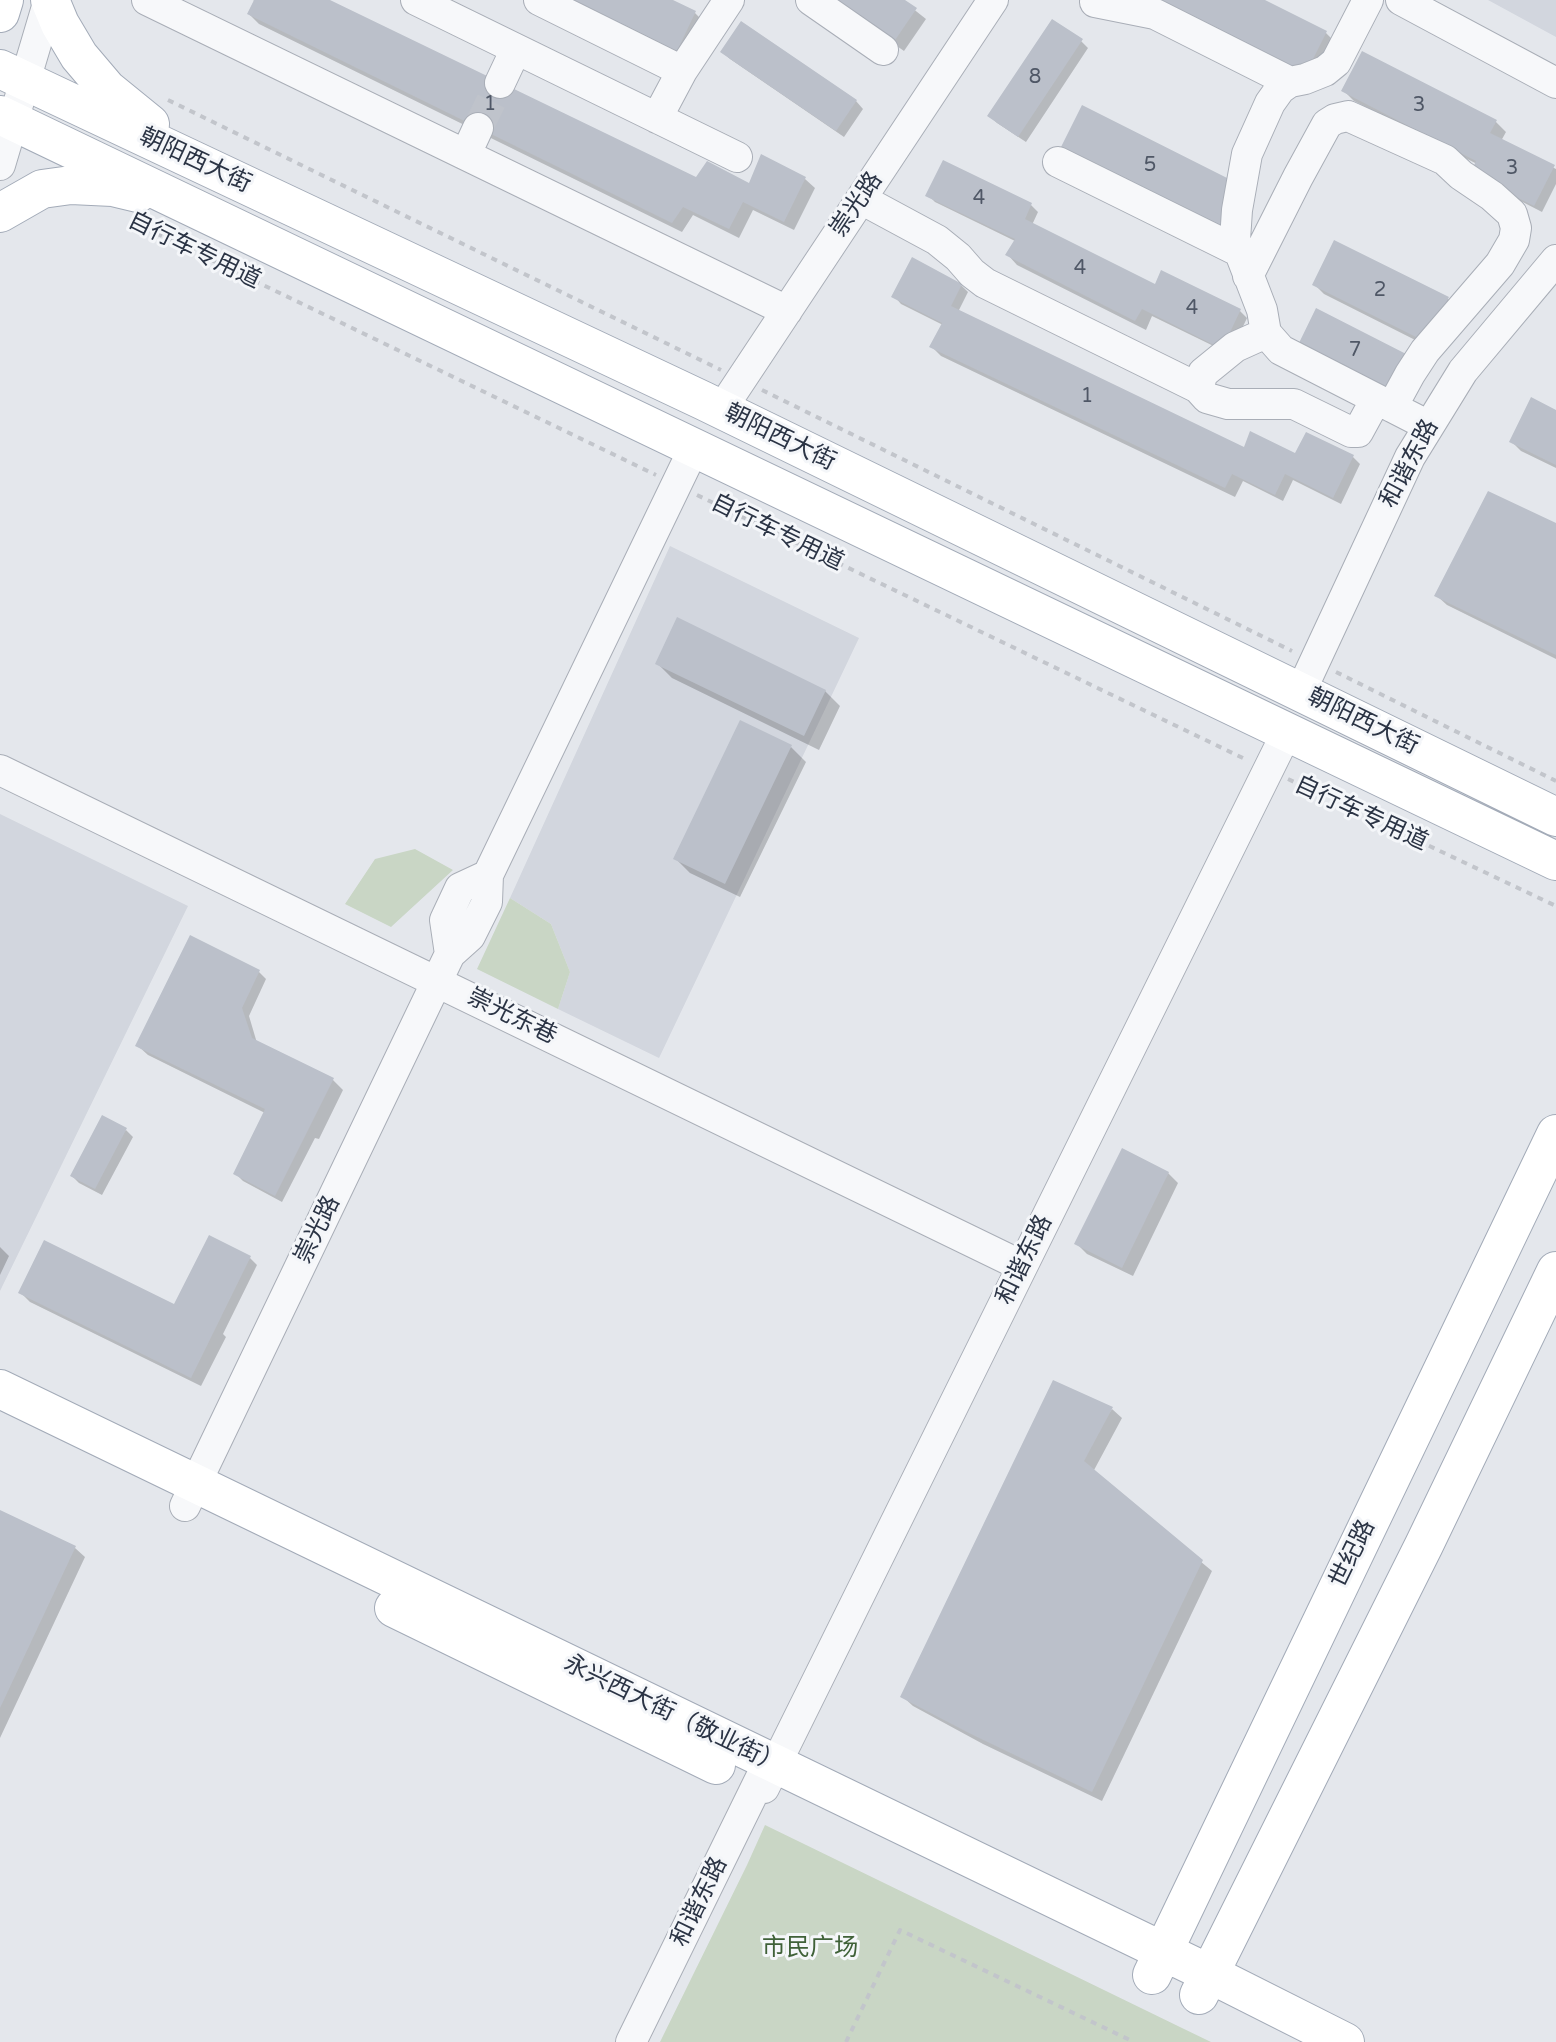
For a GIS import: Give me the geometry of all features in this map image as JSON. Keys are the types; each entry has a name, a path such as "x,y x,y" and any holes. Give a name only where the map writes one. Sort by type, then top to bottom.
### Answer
{"main road":[{"path":"0,13 4,0"},
{"path":"50,0 79,56 107,89 221,174"},
{"name":"朝阳西大街","path":"13,75 221,174 731,395 1308,677 1556,817"},
{"name":"朝阳西大街","path":"6,118 1556,861"},
{"path":"5,213 42,189 71,185 113,187 198,209"},
{"name":"世纪路","path":"1157,1963 1556,1134"},
{"path":"1204,1985 1424,1545 1556,1271"},
{"name":"永兴西大街（敬业街）","path":"0,1389 190,1494 769,1776 1204,1985 1345,2042"},
{"name":"永兴西大街（敬业街）","path":"0,1415 190,1494"},
{"name":"永兴西大街（敬业街）","path":"1204,1985 1287,2042"}],"street":[{"path":"0,165 13,75 50,0"},
{"path":"147,0 472,141 787,311"},
{"path":"416,0 737,157"},
{"path":"539,0 682,71"},
{"path":"657,118 682,71 729,0"},
{"path":"811,0 883,50"},
{"name":"崇光路","path":"731,395 993,0"},
{"path":"1368,0 1336,62 1325,71 1290,82 1280,89 1270,103 1247,154 1235,240 1262,310 1266,333 1281,350 1429,426"},
{"path":"1401,0 1556,83"},
{"path":"1095,2 1155,14 1290,82"},
{"path":"500,83 516,49"},
{"path":"861,199 937,240 985,283 1198,388 1207,398 1228,404 1294,404 1351,432 1358,432 1410,374 1425,351 1500,264 1514,240 1516,228 1512,214 1445,160 1348,116 1327,124 1292,188 1244,264"},
{"path":"1058,162 1244,264"},
{"path":"1245,166 1292,188"},
{"name":"和谐东路","path":"1308,677 1410,457 1463,371 1556,260"},
{"path":"1198,388 1203,373 1235,347 1266,333"},
{"name":"崇光路","path":"190,1494 450,954 470,936 487,902 488,875 694,448"},
{"name":"和谐东路","path":"631,2042 769,1776 1287,732"},
{"name":"崇光东巷","path":"0,770 1022,1266"},
{"name":"和谐东路","path":"647,2042 769,1776"}],"path":[{"path":"164,98 731,395 1308,677 1556,781"},
{"name":"自行车专用道","path":"132,221 1556,906"},
{"path":"846,2042 900,1930 1134,2042"}],"shaded area":[{"path":"1488,0 1556,0 1556,37"},
{"path":"670,546 859,638 659,1058 558,1009 570,972 551,924 510,898"},
{"path":"0,814 188,906 0,1291"}],"green space":[{"path":"415,849 453,870 391,927 345,904 375,859"},
{"path":"510,898 551,924 570,972 558,1009 477,969"},
{"name":"市民广场","path":"765,1825 1211,2042 660,2042"}],"building":[{"path":"254,0 330,0 696,177 707,161 749,183 761,154 806,177 784,222 743,202 729,229 683,207 672,223 247,14"},
{"path":"573,0 673,0 696,11 677,51"},
{"path":"832,0 905,0 917,8 893,43"},
{"path":"1161,0 1265,0 1327,31 1306,73"},
{"path":"1052,19 1083,39 1018,137 987,116"},
{"path":"741,21 857,100 836,131 720,52"},
{"path":"1362,51 1497,120 1490,133 1555,165 1534,206 1470,174 1476,161 1341,91"},
{"path":"1082,105 1239,184 1218,228 1060,149"},
{"path":"943,160 1032,203 1025,219 1155,284 1161,270 1241,309 1222,349 1142,309 1135,321 1005,255 1015,239 925,196"},
{"path":"1334,240 1449,297 1426,342 1312,285"},
{"path":"912,257 962,284 951,306 1244,447 1250,431 1295,453 1306,432 1354,455 1333,498 1285,474 1275,495 1232,474 1225,488 929,347 942,323 891,297"},
{"path":"1316,308 1412,357 1394,394 1298,345"},
{"path":"1531,397 1556,410 1556,465 1509,442"},
{"path":"1488,491 1556,523 1556,655 1434,596"},
{"path":"677,617 826,690 804,736 655,664"},
{"path":"740,720 792,745 725,884 673,859"},
{"path":"190,935 260,970 242,1008 252,1038 334,1078 275,1196 233,1174 265,1109 135,1046"},
{"path":"102,1115 127,1128 95,1189 70,1176"},
{"path":"1122,1148 1169,1172 1122,1268 1074,1244"},
{"path":"209,1235 251,1256 191,1378 18,1293 44,1240 174,1304"},
{"path":"1053,1380 1113,1407 1084,1461 1203,1560 1092,1792 900,1697"},
{"path":"0,1510 76,1546 0,1708"}],"tunnel":[{"path":"478,128 500,83"}]}
